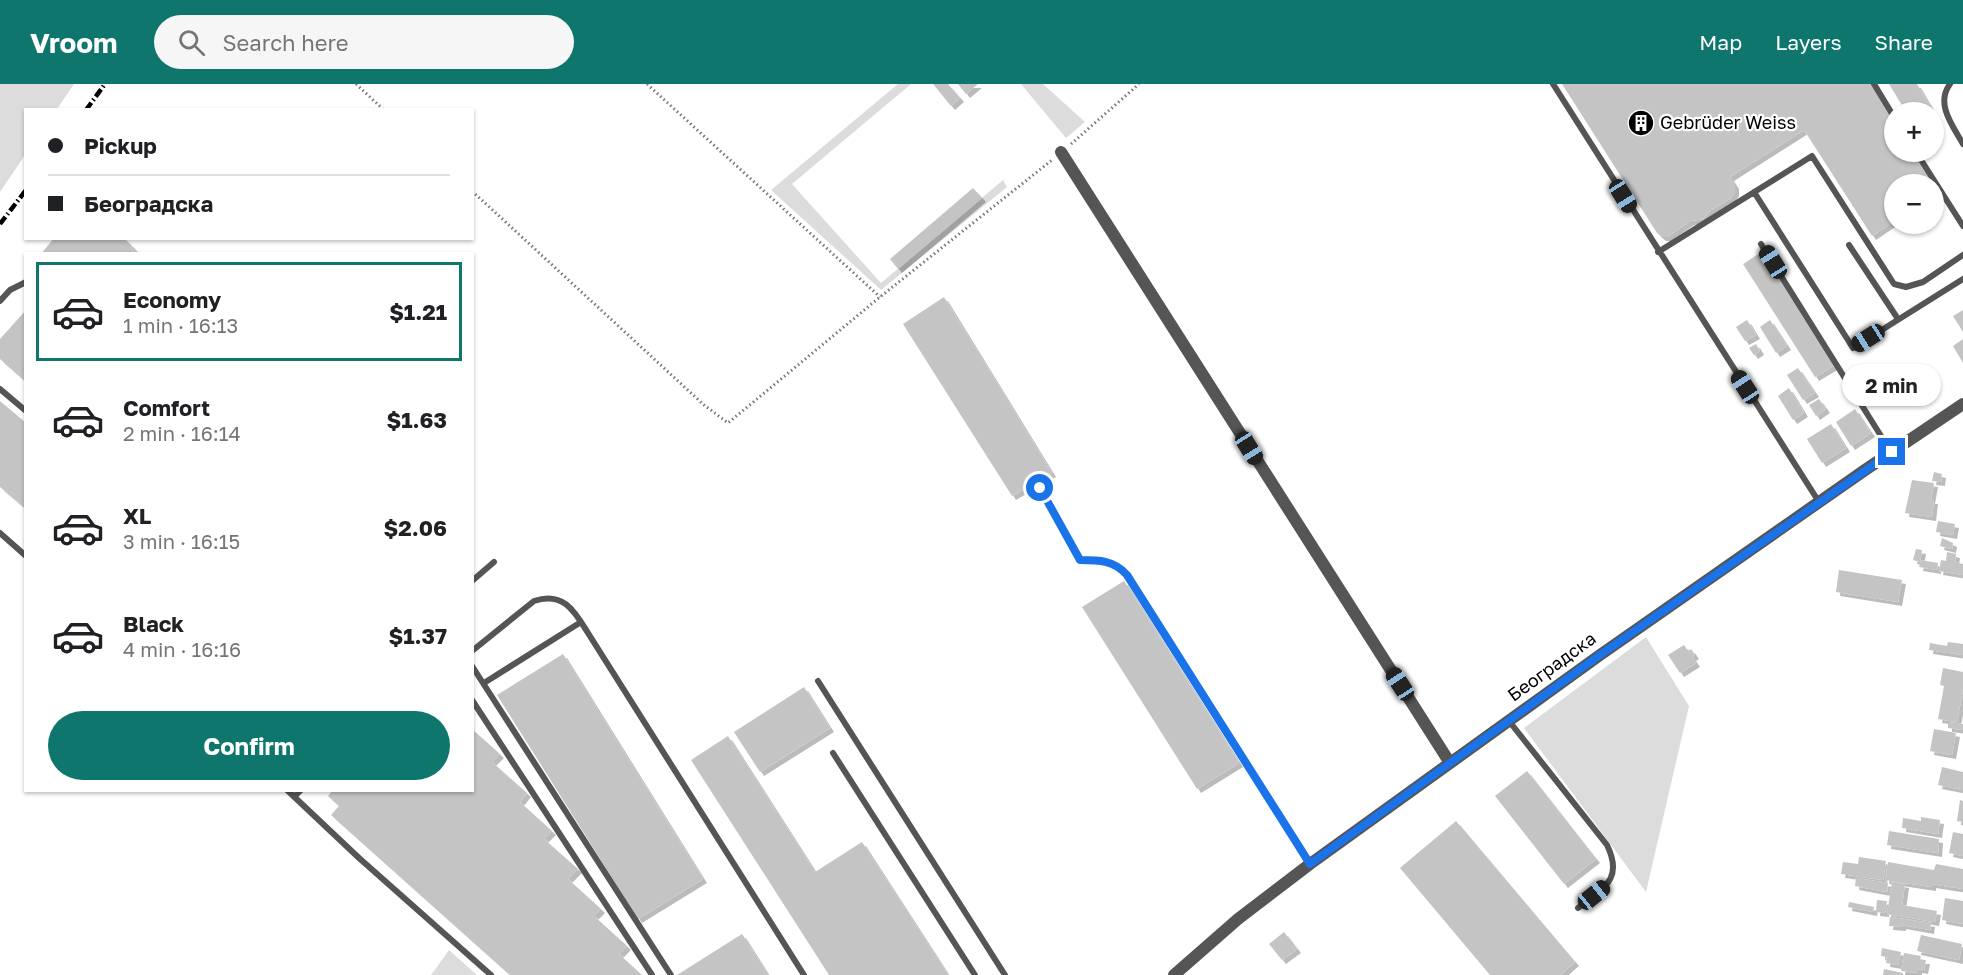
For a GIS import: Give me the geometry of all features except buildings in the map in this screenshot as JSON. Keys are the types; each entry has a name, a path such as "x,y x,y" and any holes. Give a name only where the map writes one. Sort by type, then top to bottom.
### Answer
{"street":[{"path":"1061,152 1450,763"},
{"name":"Београдска","path":"1174,975 1238,919 1310,864 1819,502 1963,404"}],"lane":[{"path":"1553,84 1819,502"},
{"path":"1874,84 1885,102"},
{"path":"1950,84 1945,90 1944,110 1963,144"},
{"path":"1658,252 1812,156 1894,284 1906,286 1923,282 1963,255"},
{"path":"1922,162 1963,226"},
{"path":"1754,192 1853,348 1963,279"},
{"path":"1761,244 1892,452"},
{"path":"1849,245 1898,319"},
{"path":"0,301 10,290 24,283"},
{"path":"0,389 24,409"},
{"path":"1040,488 1080,560 1109,562 1127,575 1310,864"},
{"path":"0,533 24,554"},
{"path":"474,579 494,562"},
{"path":"474,649 534,601 543,598 561,601 575,612 804,975"},
{"path":"484,683 581,622"},
{"path":"474,669 671,975"},
{"path":"818,681 1005,975"},
{"path":"474,703 652,975"},
{"path":"1509,721 1612,854 1614,873 1610,882 1578,908"},
{"path":"833,753 975,975"},
{"path":"289,792 359,858 491,975"},
{"path":"294,797 299,792"}],"path":[{"path":"356,84 382,108"},
{"path":"646,84 880,297"},
{"path":"474,193 704,405 728,423 1061,152 1139,84"}],"shaded area":[{"path":"0,84 74,84 58,108 24,108 24,156 0,192"},
{"path":"898,84 911,84 792,184 881,283 1003,180 1007,187 881,290 771,190"},
{"path":"1021,84 1043,84 1085,122 1066,138"},
{"path":"1646,637 1689,706 1646,892 1524,728"},
{"path":"449,950 477,975 431,975"}],"railway":[{"path":"87,108 105,84"},
{"path":"0,224 24,193"}],"place":[{"name":"Gebrüder Weiss","path":"1641,123"}],"route":[{"path":"1040,488 1080,560 1103,560 1121,569 1127,575 1310,864 1600,655 1892,452"}]}
